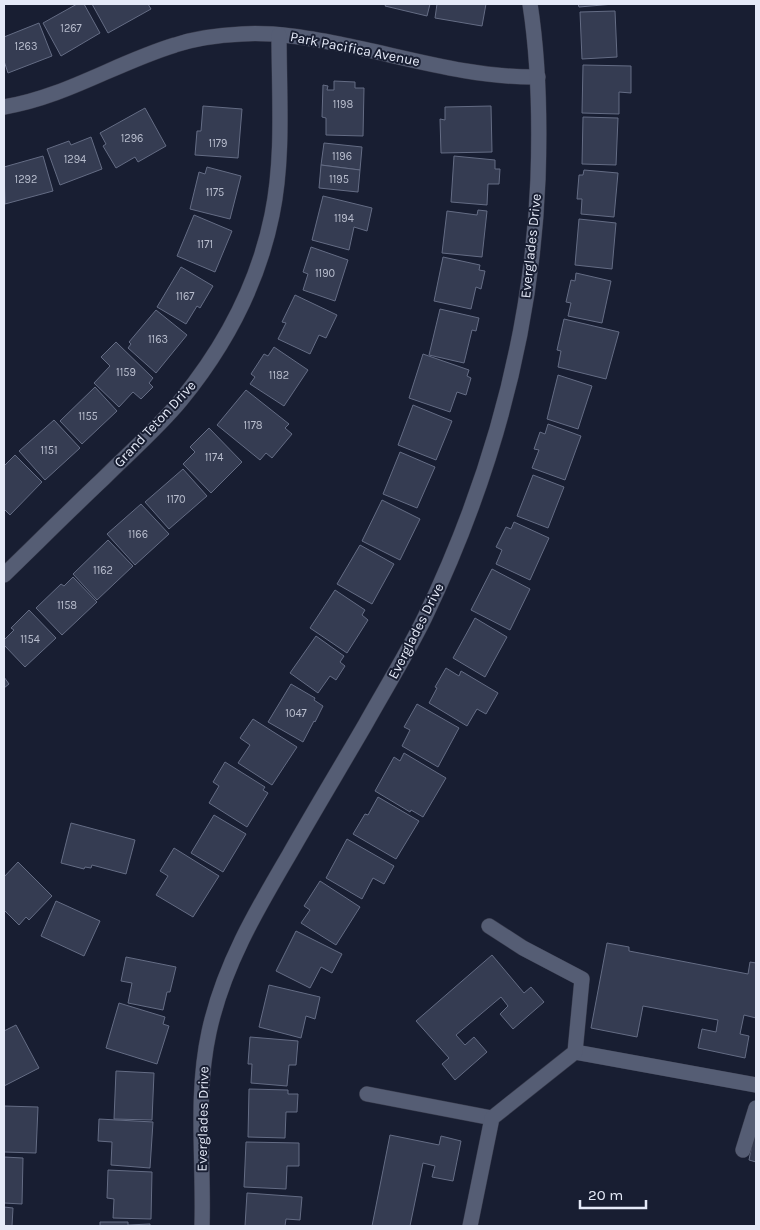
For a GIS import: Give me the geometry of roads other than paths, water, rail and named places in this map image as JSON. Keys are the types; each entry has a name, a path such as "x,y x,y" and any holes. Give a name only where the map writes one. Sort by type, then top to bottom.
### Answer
{"street":[{"name":"Everglades Drive","path":"202,1226 202,1073 209,1030 230,965 253,917 399,666 423,620 464,526 499,424 519,341 533,253 539,147 538,77 530,4"},
{"name":"Park Pacifica Avenue","path":"4,107 66,90 175,45 209,37 244,34 280,34 330,42 482,74 538,77"},
{"name":"Grand Teton Drive","path":"4,575 153,430 180,401 205,369 228,334 247,296 262,256 272,215 277,174 279,130 280,34"},
{"path":"470,1226 492,1118 574,1052 582,979 523,948 489,926"},
{"path":"574,1052 756,1085"},
{"path":"367,1094 492,1118"},
{"path":"743,1150 756,1108"}]}
